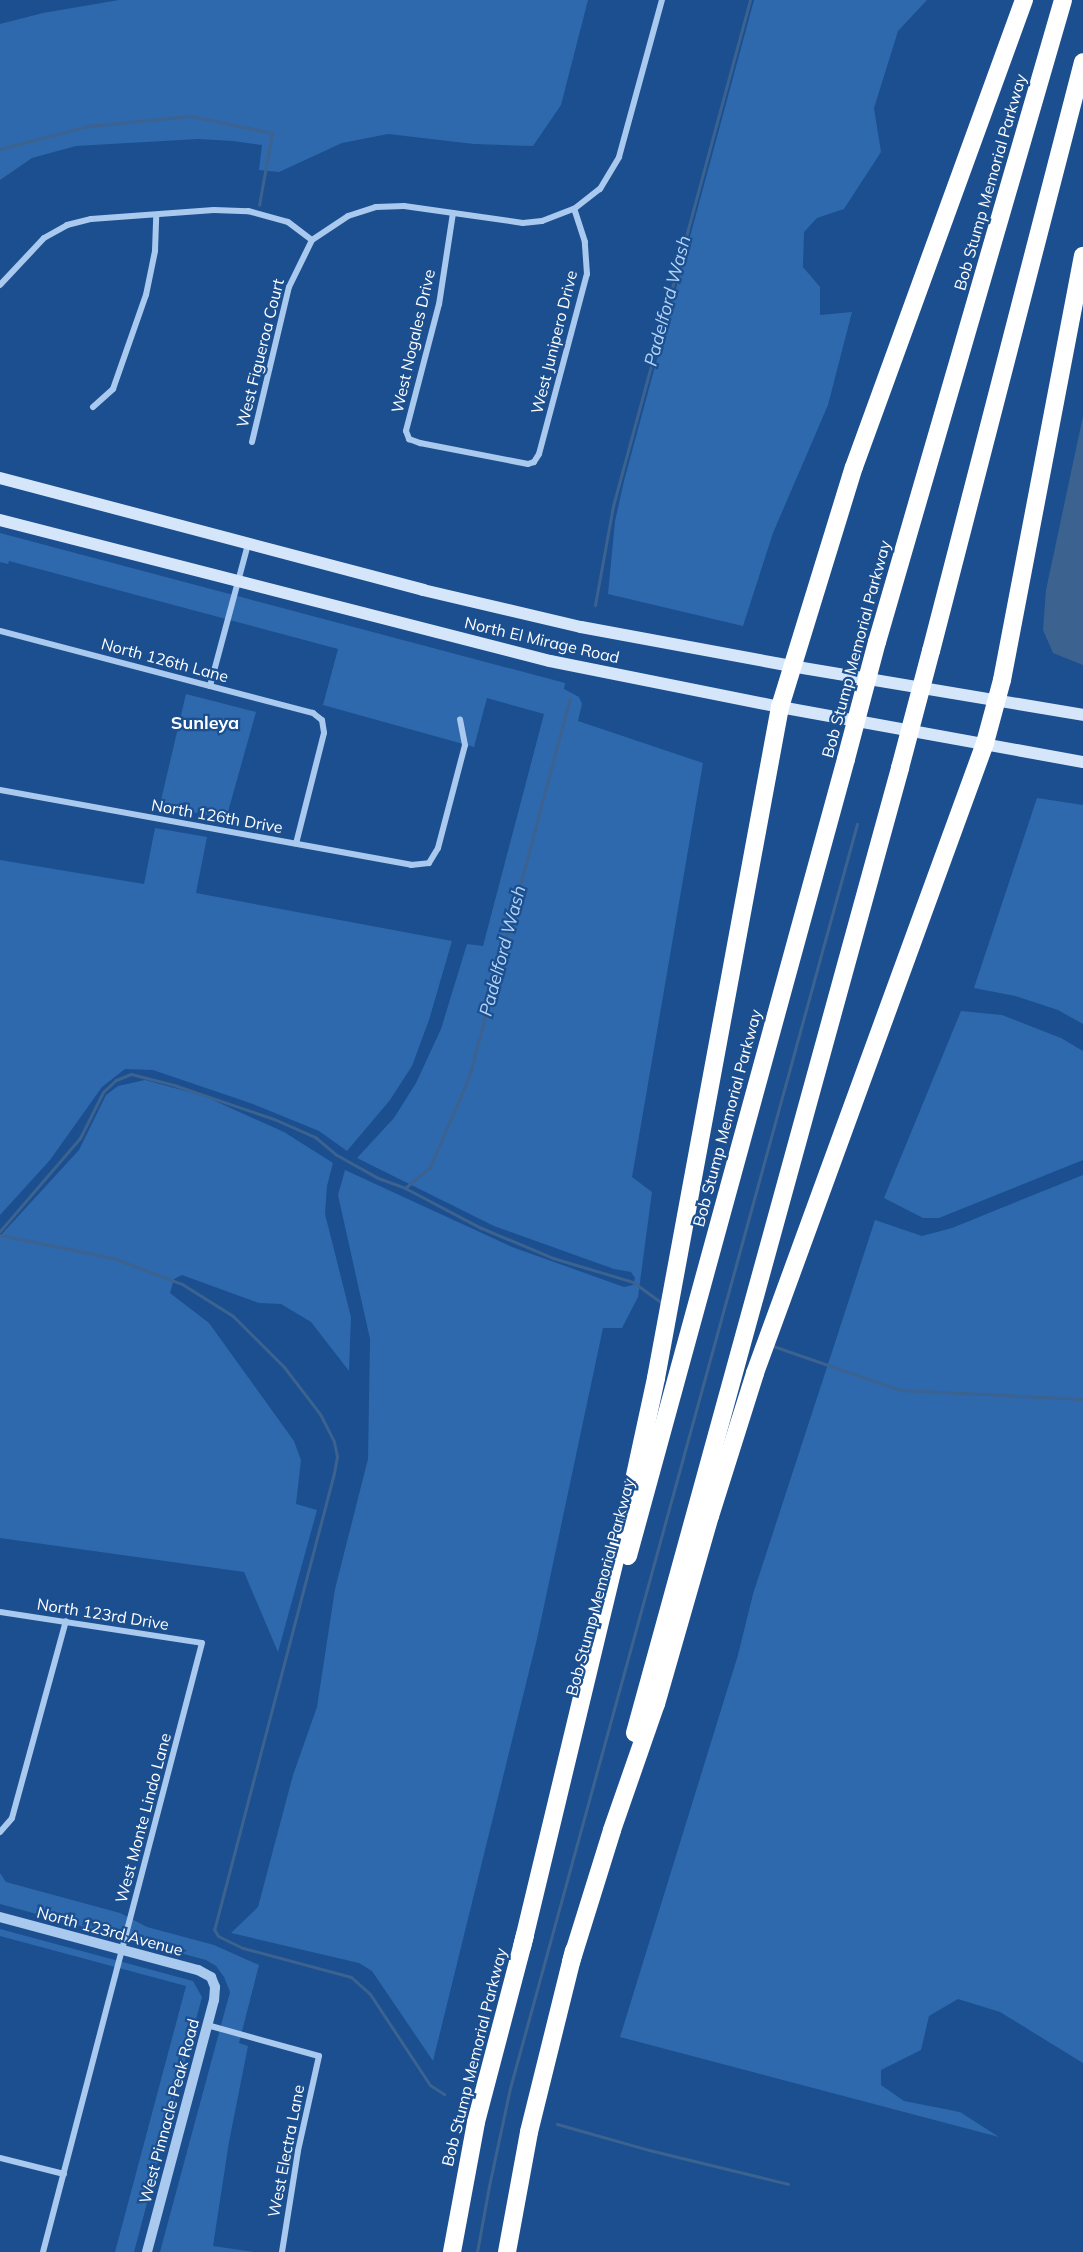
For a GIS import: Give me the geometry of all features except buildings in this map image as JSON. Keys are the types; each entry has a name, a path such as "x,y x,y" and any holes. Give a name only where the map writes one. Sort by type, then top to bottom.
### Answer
{"highway":[{"path":"522,1947 634,1480 666,1325 780,707 854,466 1024,0"},
{"name":"Bob Stump Memorial Parkway","path":"452,2252 484,2085 877,642 1063,0"},
{"path":"507,2252 529,2132 571,1962 753,1310 900,768 1083,62"},
{"path":"571,1962 612,1830 656,1704 710,1516 755,1373 985,743 997,700 1083,256"}],"main road":[{"name":"North El Mirage Road","path":"0,478 423,590 581,627 791,666 1083,715"},
{"name":"North El Mirage Road","path":"0,520 550,661 780,707 1083,762"}],"street":[{"path":"0,285 34,246 67,225 91,219 248,211 288,222 312,240 348,216 376,207 404,206 523,223 542,221 574,209 600,189 619,157 662,0"},
{"name":"West Junipero Drive","path":"409,439 528,464 534,462 539,454 587,274 585,242 574,209"},
{"name":"West Nogales Drive","path":"409,439 406,431 439,304 453,213"},
{"path":"93,407 113,389 146,295 153,263 156,215"},
{"name":"West Figueroa Court","path":"252,442 289,287 312,240"},
{"path":"210,686 248,544"},
{"name":"North 126th Lane","path":"0,631 313,713 322,720 324,734 296,843"},
{"name":"North 126th Drive","path":"0,790 411,865 429,863 438,848 465,745 460,719"},
{"name":"North 123rd Drive","path":"0,1612 202,1643"},
{"path":"0,1832 12,1818 66,1621"},
{"name":"West Monte Lindo Lane","path":"43,2252 202,1643"},
{"name":"North 123rd Avenue","path":"0,1917 198,1970 211,1977"},
{"name":"West Pinnacle Peak Road","path":"147,2252 214,2000 215,1987 211,1977"},
{"name":"West Electra Lane","path":"207,2025 319,2056 298,2151 282,2252"},
{"path":"0,2158 64,2174"}],"shaded area":[{"path":"119,0 588,0 561,105 533,146 474,144 388,134 342,143 279,172 259,170 262,145 233,141 198,139 76,146 32,158 0,180 0,24 43,13"},
{"path":"754,0 927,0 898,31 874,108 881,152 844,209 817,218 804,232 803,267 820,287 820,315 852,312 828,405 773,533 743,626 608,594 615,521 624,481"},
{"path":"1083,416 1083,665 1053,653 1043,630 1046,590"},
{"path":"0,533 565,683 564,689 579,697 582,704 578,721 703,763 632,1177 652,1192 638,1297 622,1328 603,1328 537,1639 433,2061 372,1971 359,1963 231,1933 258,1907 293,1775 317,1707 335,1589 368,1459 370,1339 338,1195 345,1170 512,1247 624,1287 633,1285 635,1278 631,1272 614,1269 494,1226 357,1158 394,1118 416,1083 441,1029 467,944 483,946 544,714 487,698 474,747 323,705 338,649 9,561 8,564 0,562"},
{"path":"186,694 256,712 226,819 168,807 161,800"},
{"path":"1037,798 1083,805 1083,1024 1058,1010 1015,996 974,988"},
{"path":"155,828 207,837 196,893 452,941 429,1020 412,1066 390,1100 347,1151 319,1131 253,1104 153,1070 125,1069 102,1087 50,1160 0,1215 0,860 144,884"},
{"path":"961,1011 1002,1015 1061,1038 1083,1051 1083,1160 939,1218 923,1218 884,1198"},
{"path":"145,1080 204,1096 284,1132 333,1163 327,1186 325,1214 351,1317 349,1371 311,1322 281,1304 259,1303 182,1275 174,1279 170,1293 209,1323 294,1441 301,1460 296,1504 317,1510 278,1652 244,1572 0,1538 0,1236 79,1150 106,1095 118,1086"},
{"path":"1083,1175 1083,2063 1000,2012 958,1999 929,2016 921,2050 881,2070 881,2085 904,2101 960,2112 999,2137 620,2037 738,1655 753,1594 875,1220 922,1236 952,1228"},
{"path":"0,1873 6,1882 120,1913 147,1927 214,1945 259,1965 239,2043 248,2046 229,2142 213,2246 254,2252 160,2252 230,1992 224,1977 216,1966 206,1960 0,1904"},
{"path":"0,1929 193,1981 202,1997 134,2252 115,2252 186,1986 0,1936"}],"waterway":[{"name":"Padelford Wash","path":"595,605 613,506 750,0"},
{"path":"0,149 88,126 190,116 272,133 259,205"},
{"name":"Padelford Wash","path":"405,1188 430,1167 469,1077 570,698"},
{"path":"477,2252 510,2088 857,824"},
{"path":"0,1231 80,1138 103,1092 116,1080 131,1074 174,1085 274,1119 315,1137 335,1154 378,1178 405,1188 479,1227 553,1258 633,1282 661,1302"},
{"path":"0,1235 113,1258 182,1284 233,1316 284,1367 320,1414 334,1442 337,1456 334,1473 214,1929 218,1936 243,1948 351,1977 370,1994 430,2085 444,2094"},
{"path":"773,1346 900,1390 1083,1399"},
{"path":"557,2124 649,2150 788,2184"}],"district":[{"name":"Sunleya","path":"205,723"}]}
